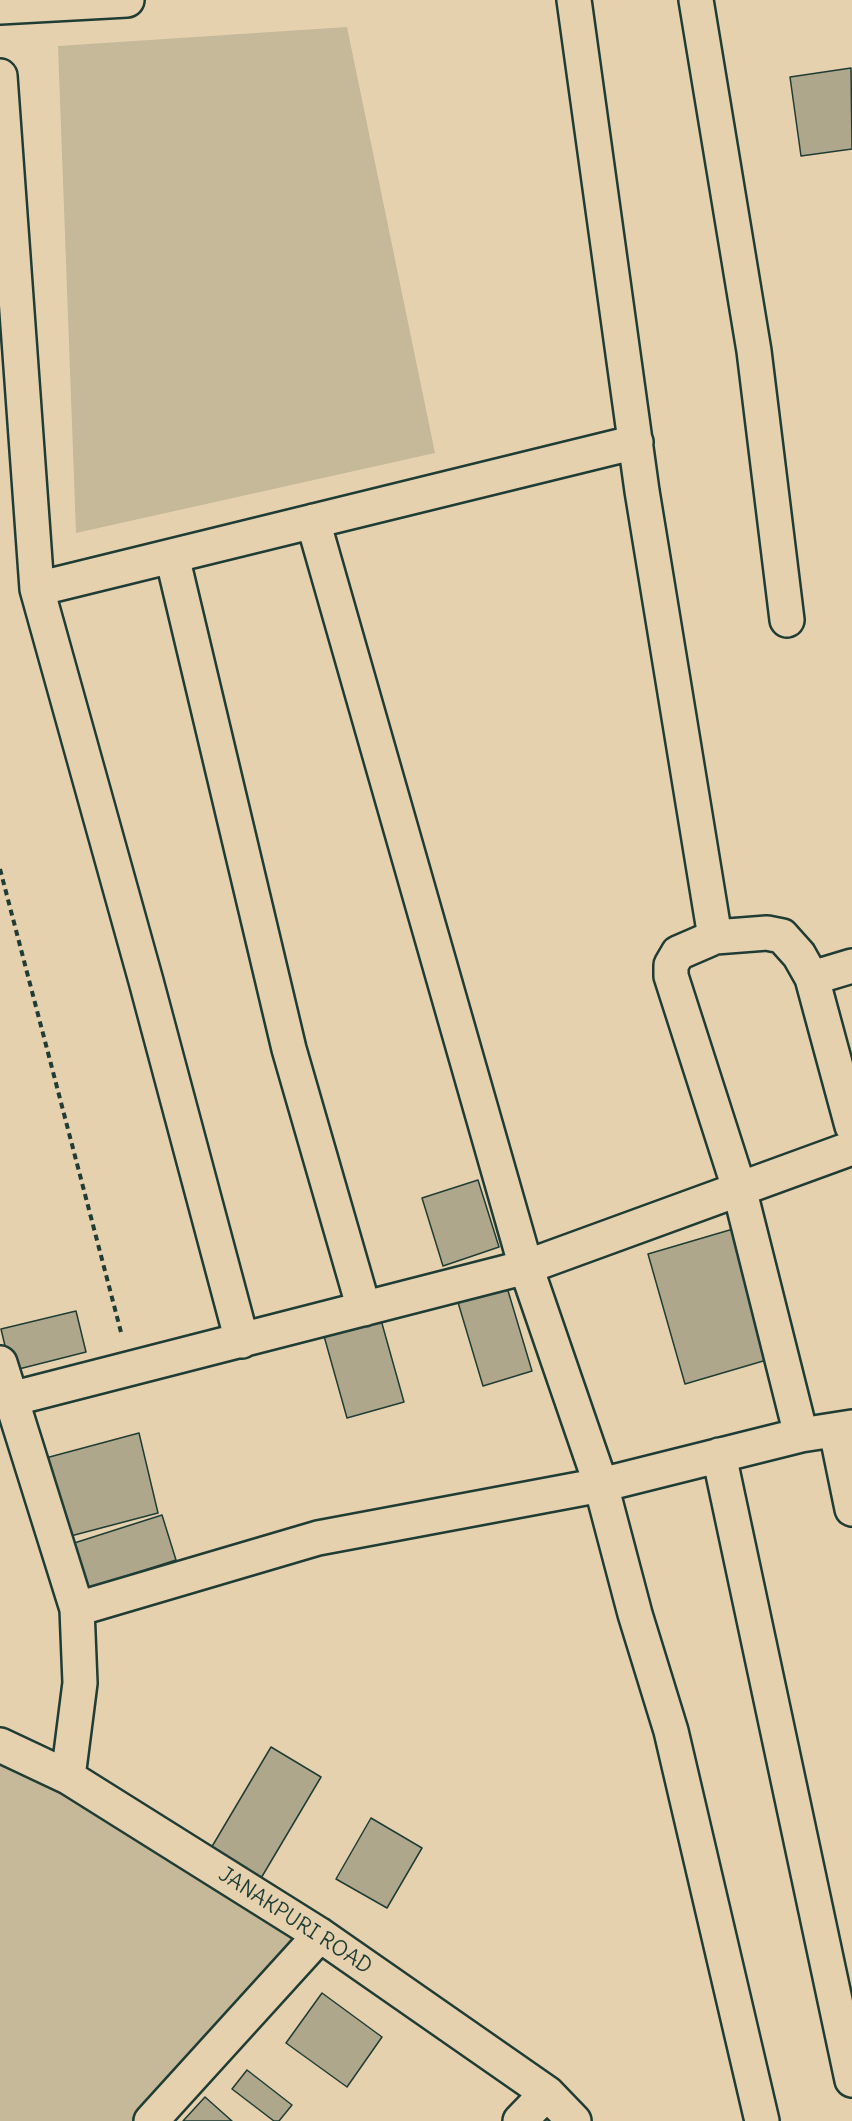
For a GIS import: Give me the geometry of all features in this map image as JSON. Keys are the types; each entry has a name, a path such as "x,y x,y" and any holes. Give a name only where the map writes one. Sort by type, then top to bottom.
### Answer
{"street":[{"path":"0,7 127,0"},
{"path":"574,0 636,442 715,937"},
{"path":"696,0 754,351 787,620"},
{"path":"0,76 36,589 146,981 242,1341"},
{"path":"36,589 636,442"},
{"path":"313,521 526,1267 601,1485 695,1826 762,2121"},
{"path":"172,556 289,1049 363,1309"},
{"path":"801,1435 739,1188 670,976 671,964 678,953 715,937 767,933 782,936 790,942 812,978 852,1126"},
{"path":"812,978 852,966"},
{"path":"11,1399 526,1267 852,1148"},
{"path":"0,1363 77,1609 80,1683 68,1777"},
{"path":"77,1609 318,1538 601,1485 801,1435 844,1429 852,1509"},
{"path":"719,1455 852,2080"},
{"name":"JANAKPURI ROAD","path":"0,1744 68,1777 320,1935 547,2092 574,2121"},
{"path":"151,2121 320,1935"},
{"path":"520,2121 547,2092"}],"path":[{"path":"0,869 131,1369"}],"shaded area":[{"path":"347,27 435,453 76,533 58,46"},
{"path":"0,1745 320,1935 151,2121 0,2121"}],"building":[{"path":"851,68 852,149 801,156 790,77"},
{"path":"478,1180 499,1247 443,1266 422,1198"},
{"path":"733,1229 770,1359 685,1384 648,1254"},
{"path":"506,1284 532,1371 483,1386 457,1299"},
{"path":"76,1311 86,1352 11,1371 1,1329"},
{"path":"381,1320 404,1402 347,1418 324,1336"},
{"path":"139,1433 158,1513 63,1538 42,1459"},
{"path":"162,1515 176,1560 83,1590 68,1545"},
{"path":"271,1747 321,1777 254,1890 204,1860"},
{"path":"371,1818 422,1848 387,1908 336,1879"},
{"path":"322,1993 382,2037 347,2087 286,2043"},
{"path":"247,2070 292,2105 279,2121 274,2121 232,2089"},
{"path":"205,2097 232,2121 183,2121"}]}
